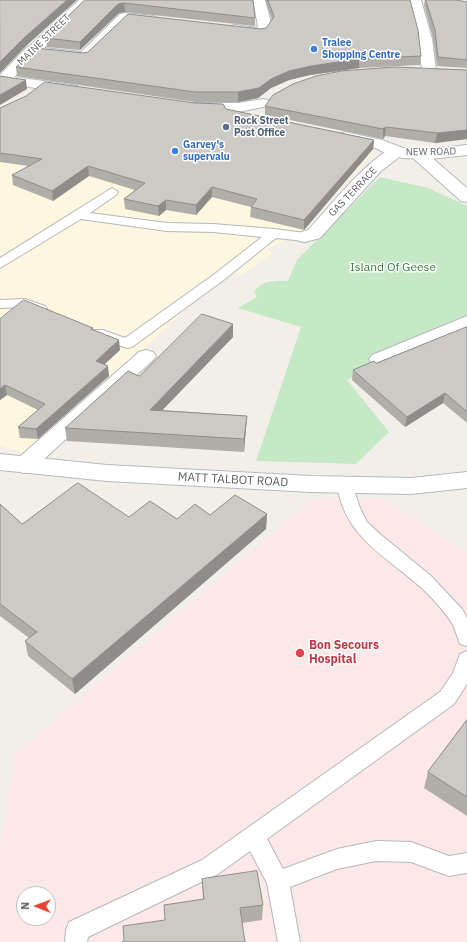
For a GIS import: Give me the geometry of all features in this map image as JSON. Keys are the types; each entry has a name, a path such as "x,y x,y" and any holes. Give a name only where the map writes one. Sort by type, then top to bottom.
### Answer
{"street":[{"name":"MAINE STREET","path":"1,80 86,0"},
{"path":"226,28 261,32 265,26 259,0"},
{"path":"414,70 435,70 415,0"},
{"path":"32,50 84,57 125,17 164,21"},
{"path":"1,80 83,91"},
{"path":"26,98 44,85"},
{"path":"181,105 220,109 254,106 269,99 256,113 257,119 231,114 220,109"},
{"path":"331,134 377,143 396,152"},
{"name":"NEW ROAD","path":"396,152 418,154 467,150"},
{"name":"GAS TERRACE","path":"309,236 380,164 396,152"},
{"path":"418,154 467,197"},
{"path":"379,359 467,322"},
{"path":"24,466 146,356"},
{"name":"MATT TALBOT ROAD","path":"0,462 24,466 107,473 345,484 411,486 467,480"}],"lane":[{"path":"0,264 79,215 112,192"},
{"path":"79,215 167,227 309,236"},
{"path":"87,329 127,344 222,272 242,260 274,233"},
{"path":"0,304 25,303 52,315"},
{"path":"345,484 351,508 359,523 375,540 444,600 456,614 467,639"},
{"path":"76,942 77,930 210,867 447,698 462,676 467,659"},
{"path":"253,835 278,881 288,942"},
{"path":"278,881 337,859 376,851 411,852 449,866 467,863"}],"shaded area":[{"path":"121,102 373,152 303,231 267,249 272,253 242,275 234,274 198,298 120,371 26,453 0,446 0,118"},
{"name":"Bon Secours Hospital","path":"314,498 383,499 467,552 467,942 0,942 0,846 15,754"}],"green space":[{"name":"Island Of Geese","path":"380,177 428,188 467,206 467,316 347,380 389,432 356,464 256,461 301,327 238,308 257,297 254,292 264,283 288,281 297,260"}],"building":[{"path":"0,0 67,0 25,37 0,62"},
{"path":"85,0 253,0 255,18 124,3 118,4 80,42 46,38"},
{"path":"268,0 410,0 418,30 421,56 359,59 311,66 289,71 271,79 259,88 238,92 195,92 16,67 36,48 83,53 88,52 128,14 261,29 266,28 274,17"},
{"path":"426,0 456,0 467,2 467,60 438,57 435,30"},
{"path":"395,67 467,70 467,130 437,133 386,127 383,129 265,106 273,95 293,84 316,76 341,71"},
{"path":"0,76 26,80 0,95"},
{"path":"45,82 195,103 223,104 226,109 374,140 304,220 251,207 257,199 212,187 196,205 166,200 158,206 124,199 145,183 88,166 52,191 12,175 42,159 0,153 0,108 26,96"},
{"path":"24,300 119,340 96,361 108,366 36,429 18,427 45,404 5,385 0,389 0,319"},
{"path":"202,314 233,324 150,410 247,416 244,439 65,428 128,371 139,376"},
{"path":"467,327 467,412 445,393 407,417 353,370 374,361 376,363"},
{"path":"78,483 129,517 150,501 177,519 195,504 210,515 235,495 267,514 72,679 25,641 37,632 0,604 0,504 22,524"},
{"path":"467,720 467,797 428,772"},
{"path":"257,871 263,905 240,908 245,942 124,942 123,926 165,920 164,905 204,899 202,879"}],"place":[{"name":"Tralee Shopping Centre","path":"314,49"},
{"name":"Rock Street Post Office","path":"226,127"},
{"name":"Garvey's supervalu","path":"175,151"},
{"name":"Bon Secours Hospital","path":"300,653"}]}
